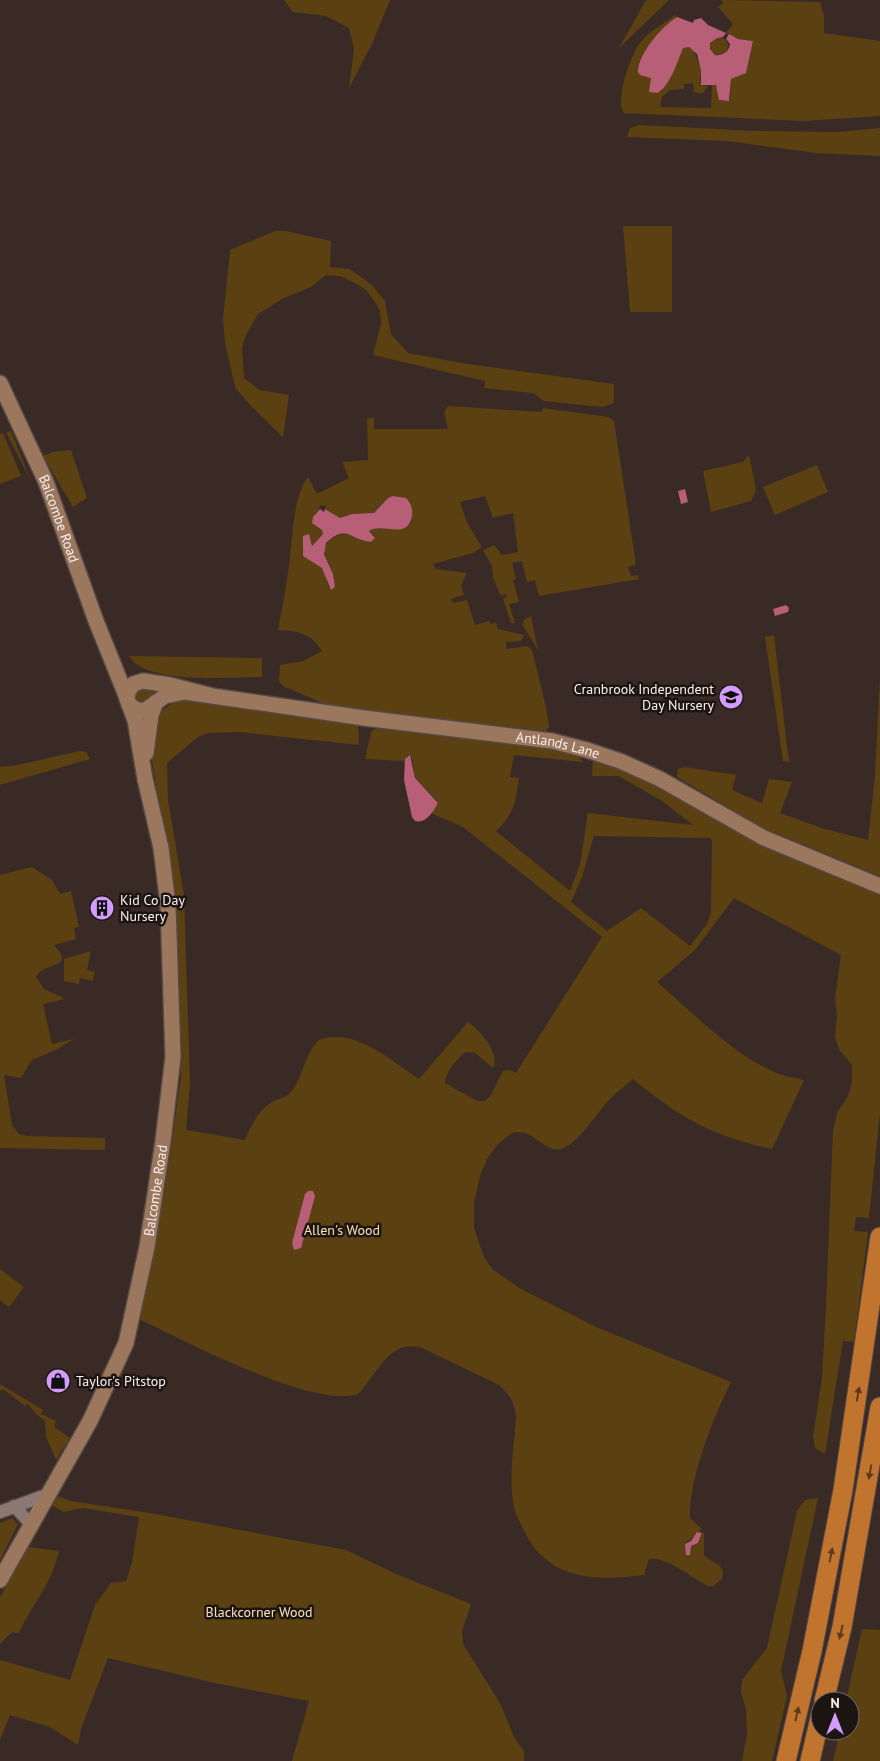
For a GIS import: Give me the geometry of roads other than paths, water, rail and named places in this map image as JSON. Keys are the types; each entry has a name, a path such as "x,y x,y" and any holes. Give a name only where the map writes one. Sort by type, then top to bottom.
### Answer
{"highway":[{"path":"786,1761 812,1650 843,1490 880,1237"},
{"path":"826,1691 842,1626 880,1407"},
{"path":"810,1761 815,1741"}],"main road":[{"name":"Balcombe Road","path":"0,383 40,468 135,720 162,855 168,914 173,1057 168,1106 147,1247 129,1337 90,1421 0,1580"},
{"name":"Balcombe Road","path":"110,656 133,676 145,682"},
{"name":"Antlands Lane","path":"145,682 166,684 209,695"},
{"path":"145,682 155,689 157,697 149,709 142,711 135,709 128,701 128,690 133,684 145,682"},
{"name":"Antlands Lane","path":"154,704 173,693 209,695 364,718 552,741 629,764 764,838 880,886"},
{"name":"Balcombe Road","path":"144,769 154,704"}],"street":[{"path":"0,1512 48,1494"},
{"path":"14,1506 31,1524"}],"place":[{"name":"Cranbrook Independent Day Nursery","path":"731,697"},
{"name":"Kid Co Day Nursery","path":"102,908"},
{"name":"Taylor's Pitstop","path":"58,1381"}],"park label":[{"name":"Allen's Wood","path":"342,1230"},
{"name":"Blackcorner Wood","path":"259,1612"}]}
